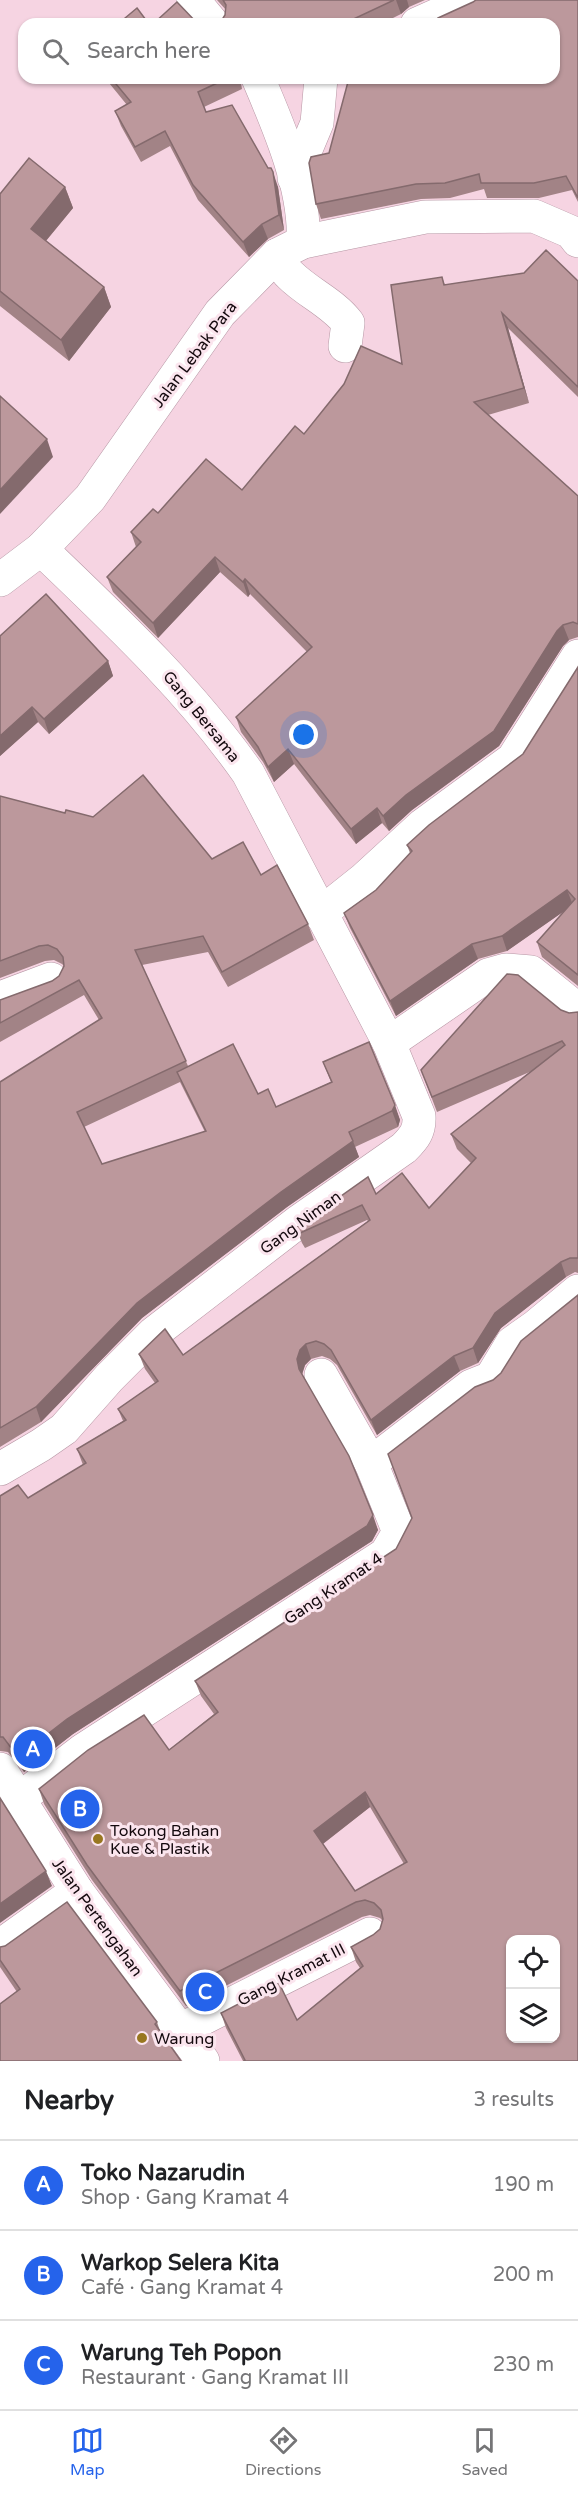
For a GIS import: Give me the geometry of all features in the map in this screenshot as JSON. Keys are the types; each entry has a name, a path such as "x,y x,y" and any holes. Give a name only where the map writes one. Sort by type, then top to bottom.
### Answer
{"street":[{"path":"193,0 208,18"},
{"path":"430,18 471,0"},
{"path":"261,84 285,142 304,225 290,249 288,273 340,313 348,323 345,346"},
{"path":"294,178 317,123 320,84"},
{"path":"290,249 425,217 534,216 572,232 578,242"},
{"name":"Jalan Lebak Para","path":"0,580 41,549 90,498 220,313 290,249"},
{"name":"Gang Bersama","path":"41,549 138,642 185,691 224,738 248,773 320,914"},
{"path":"320,914 364,879 423,825 513,759 578,656"},
{"name":"Gang Niman","path":"0,1468 64,1429 109,1378 154,1333 298,1222 413,1139 420,1128 419,1116 390,1043 320,914"},
{"path":"390,1043 488,975 506,970 531,972 578,1010"},
{"path":"0,998 51,979"},
{"path":"321,1376 371,1463 471,1386 491,1378 512,1342 536,1326 578,1291"},
{"name":"Gang Kramat 4","path":"18,1800 83,1750 386,1554 399,1532 371,1463"},
{"name":"Jalan Pertengahan","path":"0,1769 77,1891 202,2061"},
{"path":"0,1946 77,1891"},
{"name":"Gang Kramat III","path":"180,2030 370,1934"}],"building":[{"path":"223,0 394,0 356,18 223,18 226,5"},
{"path":"476,0 578,0 578,198 566,176 534,183 481,183 479,174 445,183 416,184 316,204 309,163 311,157 329,153 347,84 560,84 560,18 438,18"},
{"path":"177,2 192,18 160,18"},
{"path":"137,8 144,18 125,18"},
{"path":"116,84 215,84 198,92 206,112 232,105 268,168 271,168 273,172 279,215 262,224 243,242 193,185 165,131 135,147 115,111 131,102"},
{"path":"29,158 65,187 31,229 104,287 61,340 0,291 0,194"},
{"path":"546,250 578,281 578,387 502,313 524,388 474,402 578,496 578,624 573,622 563,625 557,631 494,731 406,795 383,816 377,808 351,829 288,749 268,767 258,747 236,717 312,647 245,579 243,582 215,557 153,623 107,577 141,542 131,532 153,509 158,513 206,459 242,490 295,426 304,434 344,384 361,346 402,364 391,285 442,277 444,285 524,273"},
{"path":"0,396 47,439 0,490"},
{"path":"46,594 108,661 44,719 32,707 0,736 0,636"},
{"path":"578,667 578,975 537,942 575,899 567,890 502,936 472,944 390,1001 344,913 376,890 412,851 407,845 429,825 523,754"},
{"path":"143,775 212,859 243,842 261,875 277,865 308,924 222,972 203,936 135,950 186,1061 77,1112 102,1164 206,1131 177,1072 233,1044 258,1094 268,1089 276,1107 332,1082 323,1062 369,1042 395,1105 392,1111 349,1132 353,1141 281,1192 137,1303 36,1407 0,1428 0,1082 102,1018 79,980 0,1023 0,1000 52,981 59,976 64,966 63,957 57,949 48,945 39,946 0,961 0,796 65,813 66,810 93,817"},
{"path":"507,974 518,975 561,1010 569,1013 578,1012 578,1258 570,1258 561,1262 495,1313 473,1348 454,1356 371,1420 331,1350 316,1341 306,1344 300,1350 297,1359 299,1369 349,1456 373,1515 367,1526 67,1719 18,1757 3,1737 0,1737 0,1496 18,1485 28,1498 86,1463 77,1449 126,1420 118,1409 158,1381 139,1354 165,1329 183,1355 370,1220 362,1205 300,1233 296,1228 368,1177 376,1194 402,1173 429,1208 476,1158 451,1134 565,1045 562,1041 432,1097 421,1070"},
{"path":"578,1295 578,2061 244,2061 221,2013 279,1983 297,2020 363,1966 351,1947 380,1929 383,1919 381,1910 374,1903 365,1900 356,1902 180,1991 87,1865 39,1789 88,1750 144,1715 169,1750 218,1712 195,1681 396,1549 412,1518 388,1454 475,1387 493,1380 501,1373 521,1341","holes":["365,1792 407,1862 355,1891 314,1831"]},
{"path":"0,1798 46,1871 0,1904"},
{"path":"67,1902 157,2022 155,2024 181,2061 0,2061 0,2004 20,1989 0,1960 0,1947 5,1946"}],"place":[{"name":"Toko Nazarudin","path":"33,1749"},
{"name":"Warkop Selera Kita","path":"80,1809"},
{"name":"Tokong Bahan Kue & Plastik","path":"98,1839"},
{"name":"Warung Teh Popon","path":"205,1992"},
{"name":"Warung","path":"142,2038"}]}
